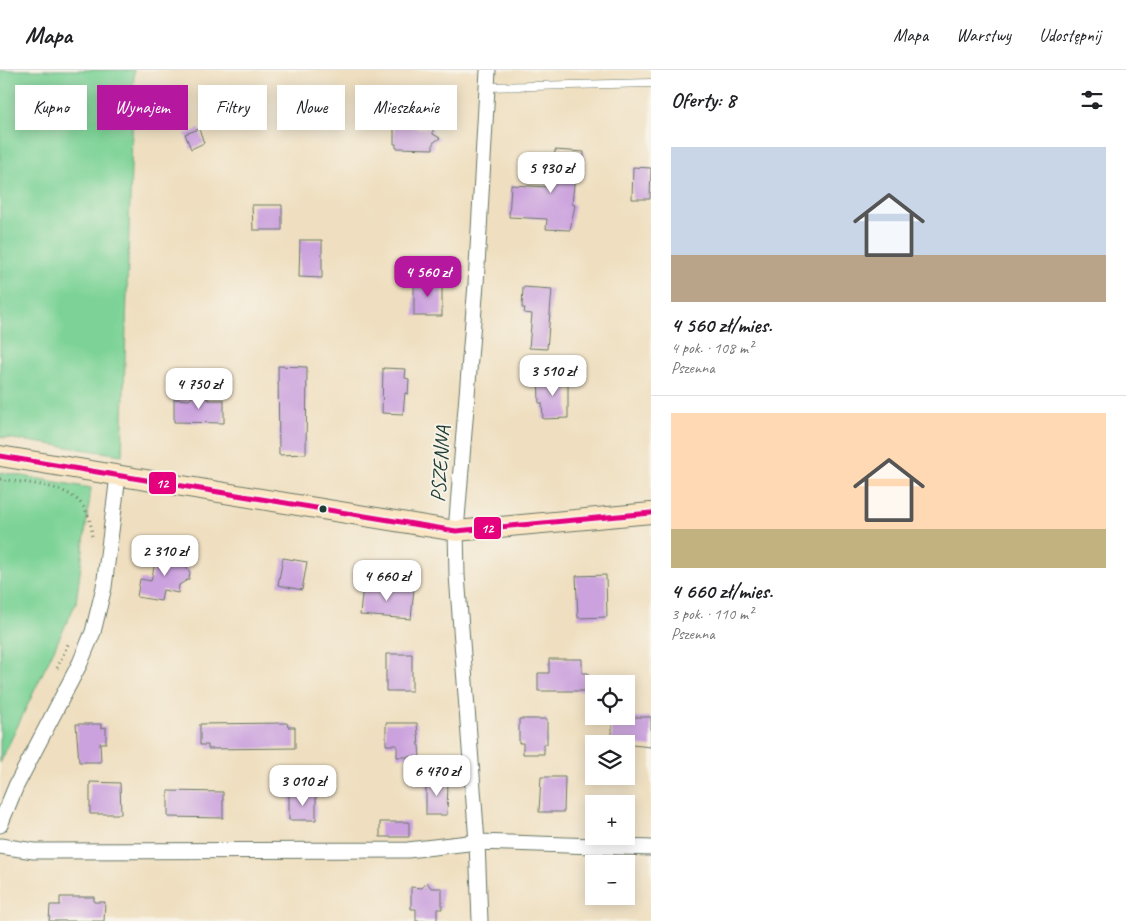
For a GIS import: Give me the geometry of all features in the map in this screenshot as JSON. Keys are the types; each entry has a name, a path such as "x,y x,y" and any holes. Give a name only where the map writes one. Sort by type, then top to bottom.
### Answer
{"street":[{"name":"PSZENNA","path":"480,921 477,842 457,575 456,531 476,284 488,70"},
{"path":"0,456 456,531 651,513"},
{"path":"0,825 16,786 80,663 93,632 104,587 118,476"},
{"path":"0,846 34,850 408,850 477,842 651,848"}],"lane":[{"path":"487,87 651,83"}],"path":[{"path":"0,479 60,489 78,499 87,508 92,540"},
{"path":"54,674 70,640"}],"green space":[{"path":"0,70 134,70 134,85 97,85 97,130 132,130 122,455 0,437"},
{"path":"0,472 91,488 76,603 0,763"}],"building":[{"path":"199,130 204,143 191,149 185,134"},
{"path":"394,130 433,130 433,134 440,138 433,143 433,149 396,148 396,144 394,144"},
{"path":"555,150 584,152 583,176 575,175 572,204 575,205 570,230 546,229 547,219 509,217 511,185 549,187 552,185"},
{"path":"633,167 651,168 650,199 632,199"},
{"path":"252,205 282,205 282,230 253,230"},
{"path":"300,240 322,240 322,278 299,277"},
{"path":"442,279 442,316 414,316 414,280"},
{"path":"523,287 552,289 547,349 529,348 532,314 524,313 525,308 522,308"},
{"path":"278,366 307,367 306,454 279,455"},
{"path":"383,368 406,369 405,378 409,379 408,394 405,393 403,414 382,413"},
{"path":"538,371 553,371 553,385 568,385 568,418 543,419 542,403 539,403"},
{"path":"196,393 202,394 209,400 224,400 224,423 174,422 174,399 189,400"},
{"path":"161,552 184,556 183,563 190,572 189,579 179,585 178,593 163,590 161,601 137,597 140,579 151,581 155,563 160,559"},
{"path":"283,558 307,562 302,590 278,585"},
{"path":"606,575 607,617 578,618 576,576"},
{"path":"363,584 414,588 411,619 360,615"},
{"path":"386,654 412,654 412,691 386,691"},
{"path":"549,659 582,659 582,673 588,673 588,675 585,675 585,691 538,691 538,673 549,673"},
{"path":"635,717 651,717 651,747 635,745 635,735 612,735 612,725 635,725"},
{"path":"519,719 547,719 547,744 544,744 544,754 523,754 523,743 519,743"},
{"path":"287,723 288,727 295,727 295,748 208,749 208,745 200,745 200,724"},
{"path":"386,723 417,723 420,757 397,757 397,745 386,745"},
{"path":"76,724 101,724 101,728 106,727 106,743 100,743 101,762 79,762"},
{"path":"541,777 565,777 564,812 539,812"},
{"path":"426,779 448,779 447,815 426,815"},
{"path":"90,782 120,783 121,814 90,814"},
{"path":"168,791 223,792 223,818 168,817"},
{"path":"316,793 316,820 289,820 289,794"},
{"path":"380,822 409,822 409,837 380,837"},
{"path":"427,882 431,888 442,888 442,909 437,909 437,921 416,921 416,909 411,909 411,887 422,888"},
{"path":"60,897 94,897 94,902 105,902 104,921 49,921 50,905 60,905"}],"transit line":[{"name":"12","path":"0,456 456,531 651,513"}]}
